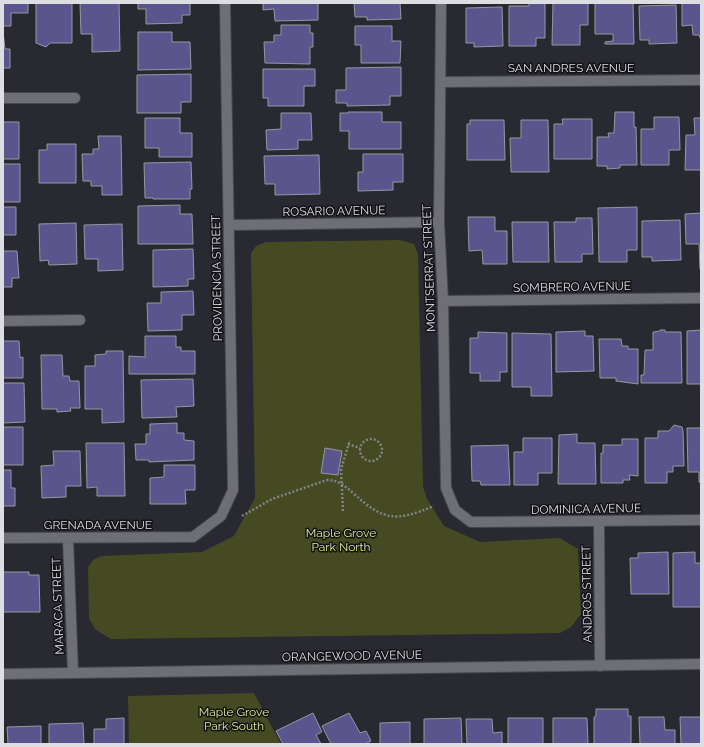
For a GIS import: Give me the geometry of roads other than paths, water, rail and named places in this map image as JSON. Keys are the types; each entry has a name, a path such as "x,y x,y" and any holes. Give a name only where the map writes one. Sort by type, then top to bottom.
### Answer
{"street":[{"name":"PROVIDENCIA STREET","path":"194,537 221,516 233,490 230,225 225,3"},
{"name":"MONTSERRAT STREET","path":"441,3 439,222 443,301 446,488 455,510 471,522"},
{"name":"SAN ANDRES AVENUE","path":"441,82 701,80"},
{"path":"3,98 75,98"},
{"name":"ROSARIO AVENUE","path":"230,225 439,222"},
{"name":"SOMBRERO AVENUE","path":"443,301 701,298"},
{"path":"3,321 80,320"},
{"name":"DOMINICA AVENUE","path":"471,522 701,520"},
{"name":"ANDROS STREET","path":"599,522 600,666"},
{"name":"GRENADA AVENUE","path":"3,538 194,537"},
{"name":"MARACA STREET","path":"68,538 73,673"},
{"name":"ORANGEWOOD AVENUE","path":"3,674 701,664"}],"park label":[{"name":"Maple Grove Park North","path":"341,540"},
{"name":"Maple Grove Park South","path":"234,719"}]}
